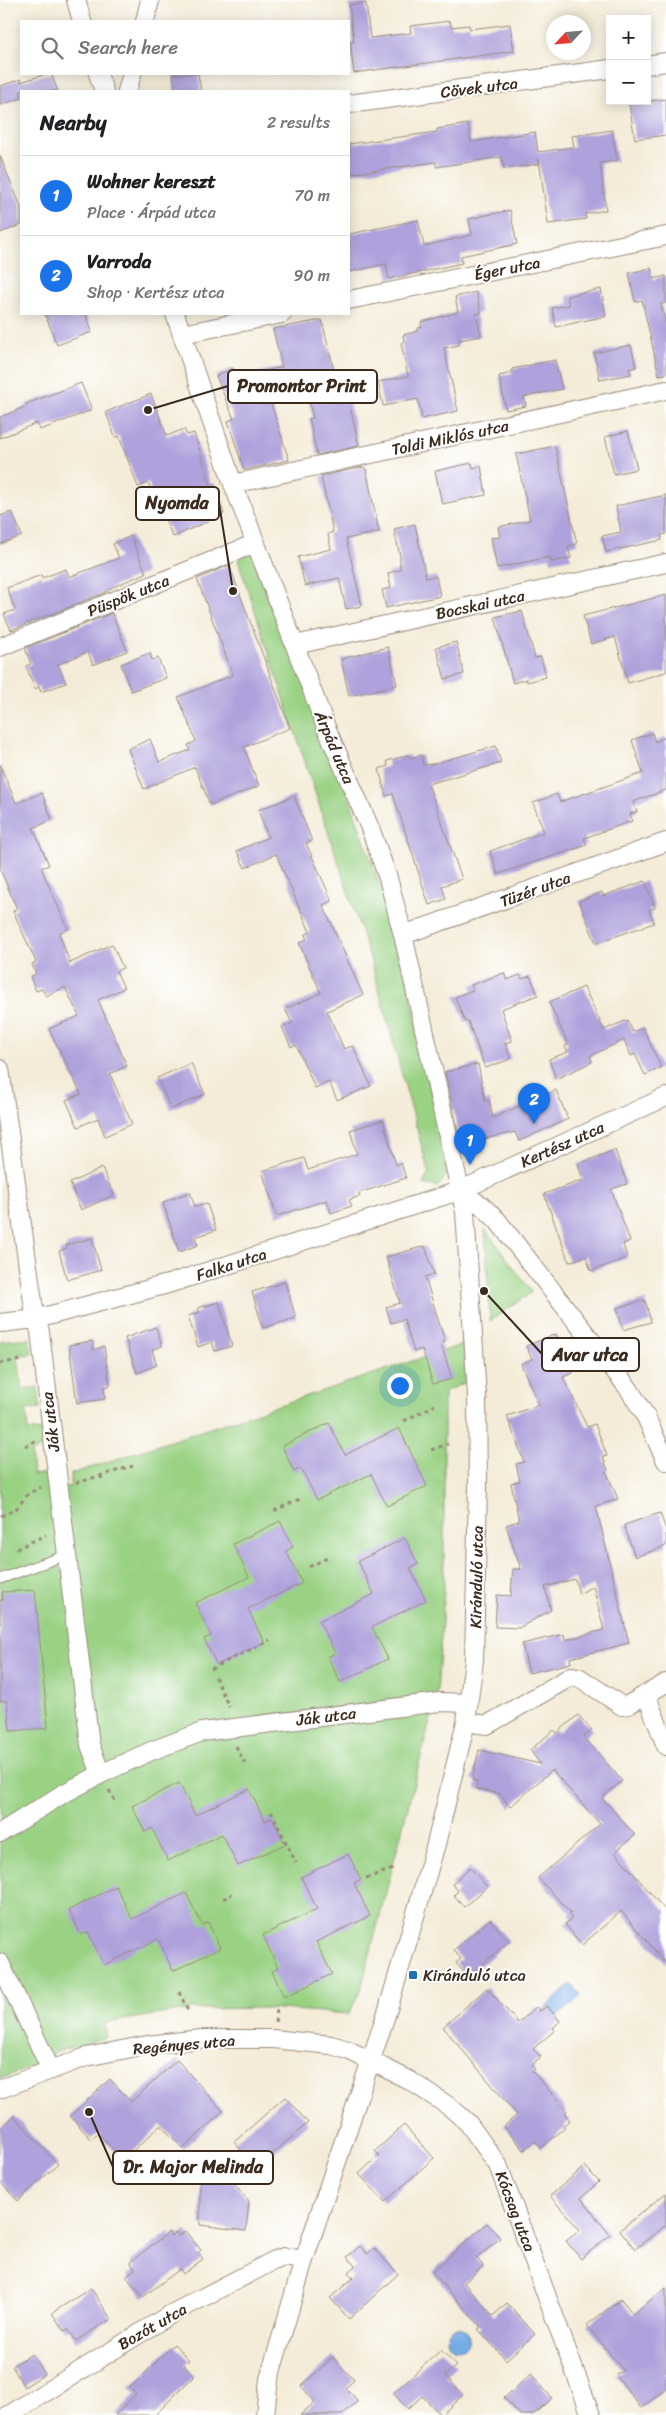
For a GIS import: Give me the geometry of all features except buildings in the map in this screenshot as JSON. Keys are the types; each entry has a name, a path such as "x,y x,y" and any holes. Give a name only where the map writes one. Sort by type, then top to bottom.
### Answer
{"street":[{"path":"76,0 82,20"},
{"path":"145,20 150,0"},
{"path":"651,64 666,62"},
{"name":"Cövek utca","path":"350,104 606,71"},
{"path":"98,75 104,90"},
{"path":"127,90 132,75"},
{"name":"Éger utca","path":"350,300 666,236"},
{"name":"Árpád utca","path":"175,315 233,484 326,727 370,828 388,878 403,936 459,1191"},
{"path":"182,334 277,315"},
{"name":"Toldi Miklós utca","path":"233,484 666,390"},
{"name":"Püspök utca","path":"0,647 256,543"},
{"name":"Bocskai utca","path":"295,645 666,563"},
{"name":"Tüzér utca","path":"403,936 666,842"},
{"name":"Ják utca","path":"0,1069 36,1319 40,1332 90,1745 101,1774"},
{"name":"Kertész utca","path":"459,1191 666,1097"},
{"path":"459,1191 481,1205 497,1220 629,1389 645,1415 666,1460"},
{"name":"Falka utca","path":"0,1323 36,1319 168,1284 459,1191"},
{"name":"Kiránduló utca","path":"265,2415 269,2379 304,2260 371,2062 436,1844 470,1703 474,1660 478,1487 477,1396 465,1212 459,1191"},
{"path":"466,1722 487,1725 572,1676 580,1678 622,1706 628,1705 666,1683"},
{"path":"646,1694 666,1746"},
{"name":"Ják utca","path":"0,1834 61,1795 101,1774 151,1751 202,1732 440,1702 470,1703"},
{"path":"0,1964 51,2070"},
{"name":"Regényes utca","path":"0,2089 86,2057 201,2039 273,2040 331,2045 371,2062"},
{"name":"Kócsag utca","path":"371,2062 409,2080 450,2107 468,2123 487,2147 510,2191 590,2415"},
{"name":"Bozót utca","path":"9,2415 171,2314 273,2261 284,2257 304,2260"}],"lane":[{"path":"0,1579 66,1555"}],"path":[{"path":"0,1364 22,1360"},
{"path":"404,1421 435,1405"},
{"path":"431,1450 448,1444"},
{"path":"1,1516 16,1509 28,1494 41,1488 43,1481 58,1484 134,1466"},
{"path":"101,1475 102,1482"},
{"path":"274,1511 300,1499"},
{"path":"16,1549 63,1527"},
{"path":"309,1567 329,1557"},
{"path":"211,1669 270,1640"},
{"path":"215,1677 229,1707"},
{"path":"270,1814 272,1813 296,1863"},
{"path":"366,1878 396,1868"},
{"path":"223,1899 232,1894"},
{"path":"178,1992 188,2011"}],"green space":[{"path":"253,551 349,797 398,937 449,1171 438,1187 423,1184 429,1173 370,958 238,560"},
{"path":"485,1229 532,1292 490,1321"},
{"path":"30,1338 32,1354 18,1355 22,1389 38,1387 40,1408 26,1410 28,1431 43,1430 44,1446 31,1453 33,1475 46,1473 48,1489 71,1486 71,1474 464,1344 466,1382 444,1392 444,1591 437,1694 361,1989 349,2014 266,2008 192,2009 105,2023 107,2037 59,2051 34,2066 0,2079 0,1341"}],"water":[{"path":"571,1984 582,1995 557,2017 547,2006"},
{"path":"458,2327 466,2330 469,2338 466,2346 458,2349 450,2346 447,2338 450,2330"}],"place":[{"name":"Promontor Print","path":"148,410"},
{"name":"Nyomda","path":"233,591"},
{"name":"Varroda","path":"534,1124"},
{"name":"Wohner kereszt","path":"470,1165"},
{"name":"Avar utca","path":"484,1291"},
{"name":"Kiránduló utca","path":"413,1975"},
{"name":"Dr. Major Melinda","path":"89,2112"}]}
